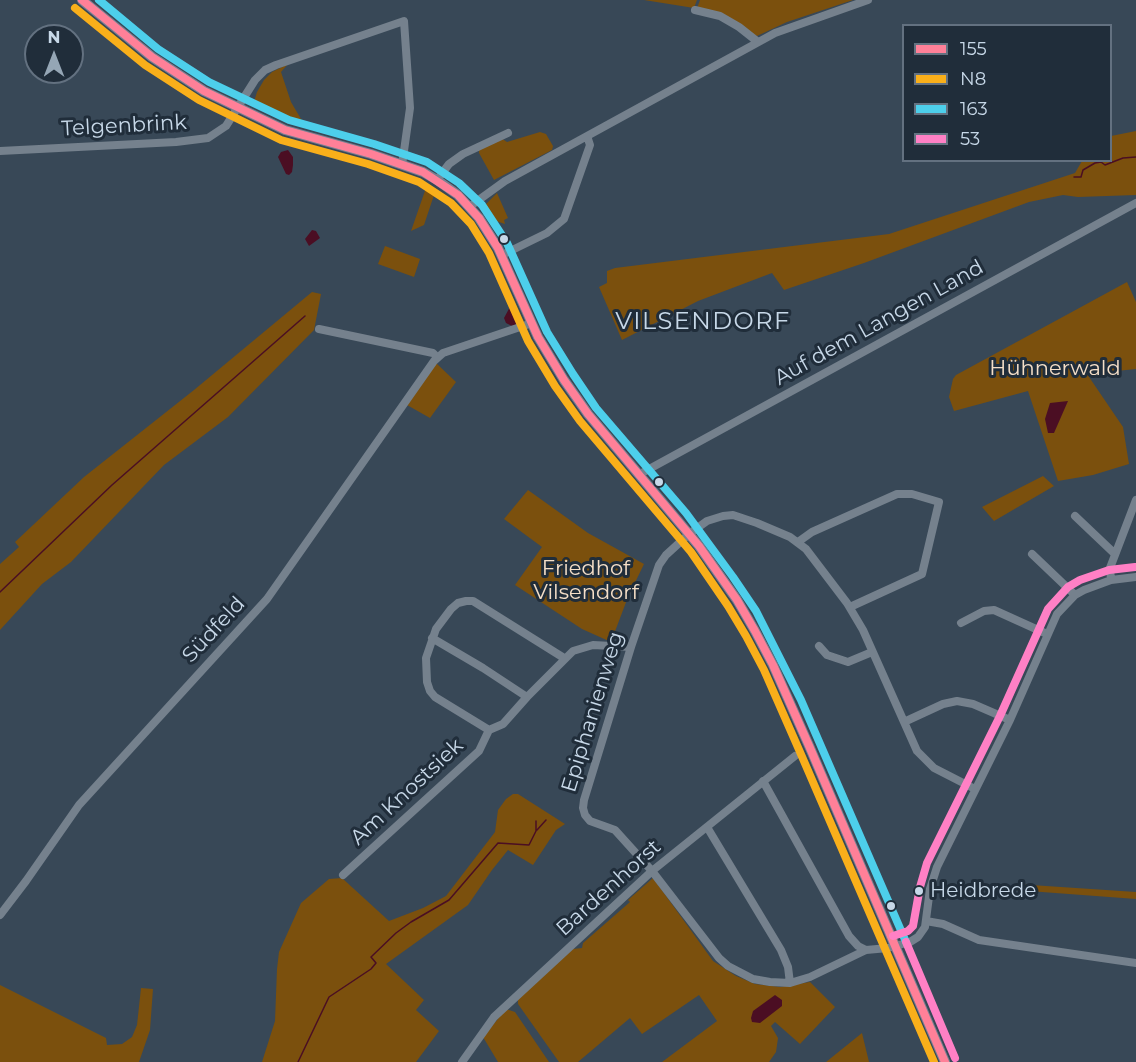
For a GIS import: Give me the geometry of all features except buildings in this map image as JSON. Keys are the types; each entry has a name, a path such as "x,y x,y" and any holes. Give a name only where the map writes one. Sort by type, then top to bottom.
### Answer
{"main road":[{"path":"82,0 152,57 193,84 237,108 294,133 402,165 437,180 469,207 490,233 550,358 573,393 689,534 737,600 773,665 945,1062"}],"street":[{"path":"469,207 498,186 758,42 800,23 868,0"},
{"path":"695,10 720,16 758,42"},
{"name":"Telgenbrink","path":"0,151 202,139 212,136 223,128 255,80 265,70 404,21 410,108 402,165"},
{"path":"437,180 449,164 463,154 508,133"},
{"path":"502,255 547,233 564,219 590,145 587,136"},
{"name":"Auf dem Langen Land","path":"640,474 1136,203"},
{"path":"319,329 433,353 437,357 532,323"},
{"name":"Südfeld","path":"0,915 79,805 267,599 437,357"},
{"path":"850,607 922,574 939,502 912,494 897,494 812,532 798,542 850,607 917,751 934,768 975,789"},
{"path":"1111,580 1110,568 1136,500"},
{"name":"Epiphanienweg","path":"798,542 757,523 733,516 723,516 707,521 666,555 659,565 584,800 585,815 590,821 615,830 652,871 719,958 728,966 753,979 790,983 826,970 866,951 896,946 918,937 926,921"},
{"path":"1075,516 1115,554"},
{"path":"1032,554 1075,595"},
{"path":"1136,578 1111,580 1097,584 1075,595 1057,614 1010,720 935,873 930,889 926,921 943,924 979,940 1136,963"},
{"path":"564,658 473,601 458,603 442,619 432,638 426,658 427,682 435,697 489,730 503,724 526,697 573,651 582,647 610,645 632,647"},
{"path":"961,623 984,611 994,610 1047,634"},
{"path":"432,638 526,697"},
{"path":"819,646 827,656 848,662 872,652"},
{"path":"904,722 943,704 957,701 973,704 1010,720"},
{"name":"Am Knostsiek","path":"343,875 479,751 489,730"},
{"name":"Bardenhorst","path":"462,1062 494,1017 652,871 795,756"},
{"path":"763,781 849,936 866,951"},
{"path":"707,828 782,950 788,967 790,983"}],"green space":[{"path":"644,0 697,0 694,8"},
{"path":"700,0 853,0 787,22 757,36 697,8"},
{"path":"288,64 281,72 291,102 308,126 253,105 264,80 272,72"},
{"path":"1136,131 1136,195 1078,197 1063,195 1029,202 784,290 772,273 698,301 622,340 599,287 607,283 607,271 615,268 889,234 1075,173 1081,162 1112,162 1112,136"},
{"path":"540,132 546,134 553,146 552,150 494,180 479,149 501,138 507,142"},
{"path":"427,185 435,192 424,225 411,231"},
{"path":"497,193 508,218 504,220 505,224 490,219 484,212 485,205"},
{"path":"385,246 420,259 414,277 378,264"},
{"name":"Hühnerwald","path":"1127,282 1136,302 1136,369 1087,374 1123,427 1129,464 1093,475 1058,481 1028,391 954,411 949,397 956,375"},
{"path":"312,292 321,294 314,330 228,417 164,465 71,562 42,584 0,630 0,564 19,547 15,542 84,477"},
{"path":"436,363 456,382 430,418 407,405"},
{"path":"1043,476 1054,486 994,521 982,507"},
{"name":"Friedhof Vilsendorf","path":"528,490 588,533 644,564 628,597 611,642 582,629 515,585 542,547 504,519"},
{"path":"513,794 518,794 565,824 556,830 533,865 508,850 468,905 386,964 424,1000 416,1010 439,1031 416,1062 262,1062 275,1021 279,952 301,903 329,879 342,878 389,921 423,908 446,896 495,832 498,810"},
{"path":"653,878 713,961 736,976 755,984 780,987 810,982 835,1007 800,1044 775,1022 771,1026 778,1038 776,1052 769,1062 662,1062 717,1021 699,995 642,1034 630,1018 578,1062 559,1062 518,1004 518,999 573,949 582,948 583,943 630,902 628,900"},
{"path":"1016,884 1136,892 1136,899 1015,890"},
{"path":"0,985 106,1038 107,1045 122,1044 132,1037 137,1025 141,988 153,989 150,1030 139,1062 0,1062"},
{"path":"506,1009 515,1012 549,1062 498,1062 483,1037"},
{"path":"862,1033 869,1062 826,1062"}],"shaded area":[{"path":"288,150 293,157 292,172 289,175 286,174 278,157 281,152"},
{"path":"312,230 316,231 320,238 309,246 305,239"},
{"path":"511,305 514,306 521,323 512,326 506,323 504,318"},
{"path":"1068,401 1054,433 1048,433 1045,419 1050,403"},
{"path":"775,995 782,1000 782,1006 760,1023 752,1022 753,1011"}],"waterway":[{"path":"1074,177 1081,177 1083,170 1095,163 1101,162 1105,165 1123,158 1136,157"},
{"path":"0,592 112,485 305,316"},
{"path":"537,830 546,820"},
{"path":"298,1062 329,997 371,969 376,963 371,957 396,933 449,900 498,843 529,845 536,831 536,821"}],"transit line":[{"name":"155","path":"82,0 152,57 204,91 285,130 371,154 423,172 458,195 479,218 498,248 538,337 564,380 588,414 699,546 737,600 755,631 773,665 810,748 945,1062"},
{"name":"163","path":"99,0 158,49 209,82 289,120 427,162 459,183 482,205 507,243 547,332 573,374 596,408 686,513 756,611 801,700 906,942"},
{"name":"N8","path":"75,8 145,65 199,100 281,140 368,164 419,182 451,203 471,224 489,253 528,341 555,386 580,421 691,552 746,636 764,670 934,1062"},
{"name":"53","path":"893,936 908,931 913,926 927,863 1000,716 1048,609 1068,587 1080,580 1109,570 1135,567"},
{"name":"53","path":"906,942 955,1058"}],"place":[{"name":"Heidbrede","path":"919,891"}],"district":[{"name":"VILSENDORF","path":"703,322"}]}
